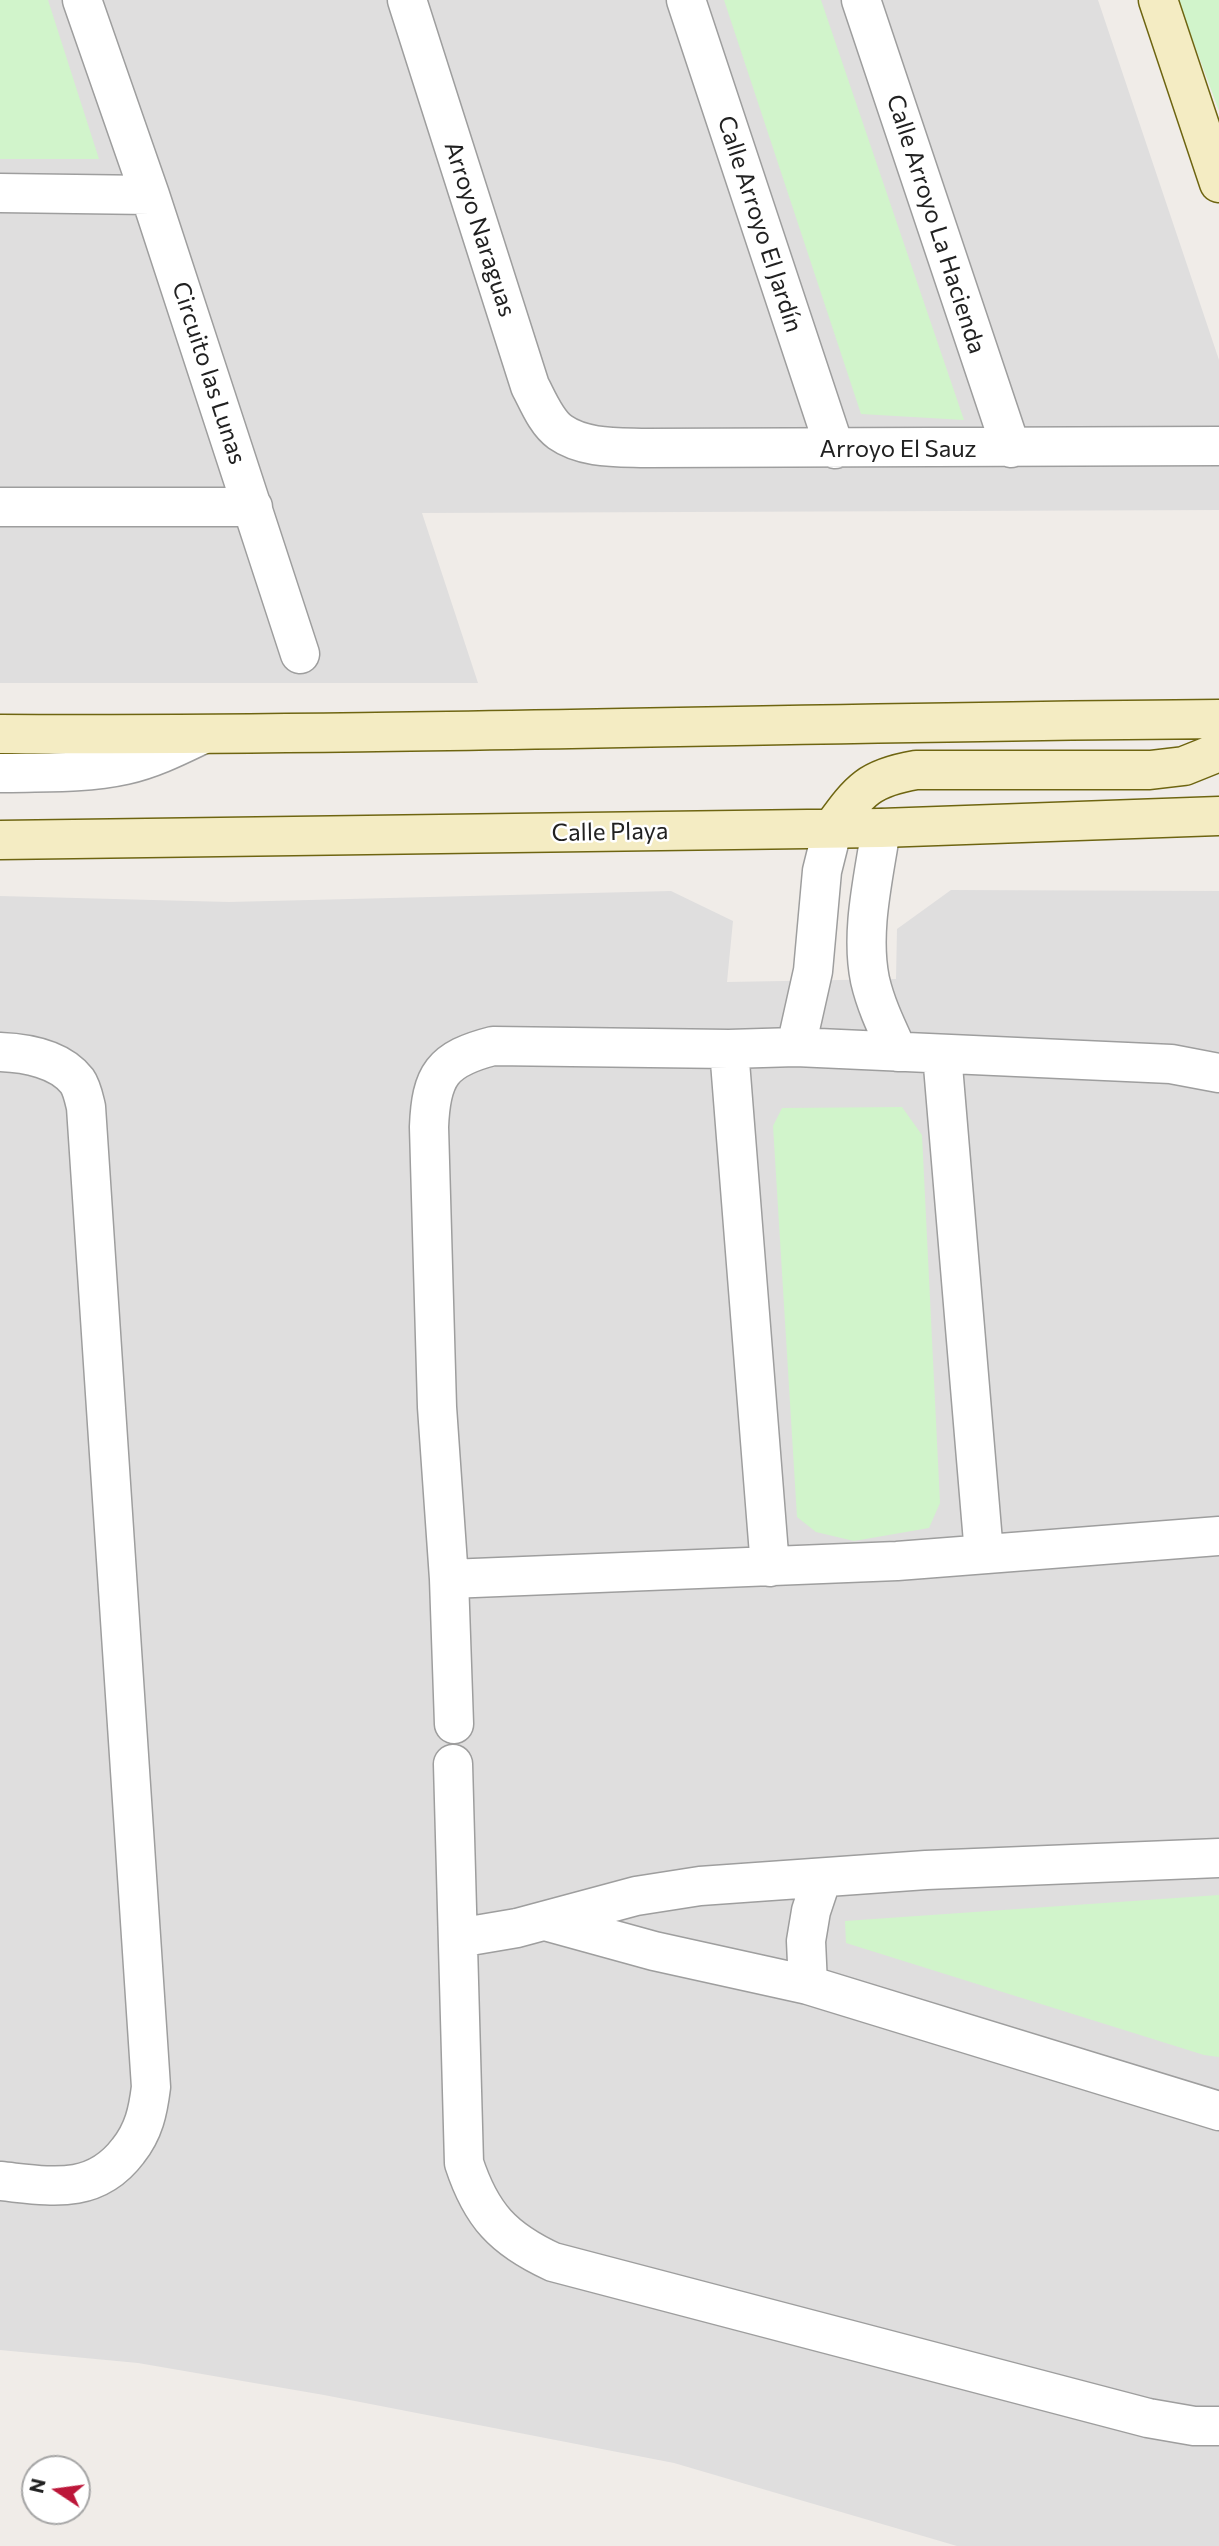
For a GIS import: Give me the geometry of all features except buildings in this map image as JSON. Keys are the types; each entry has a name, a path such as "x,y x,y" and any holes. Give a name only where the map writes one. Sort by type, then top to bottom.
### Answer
{"street":[{"name":"Circuito las Lunas","path":"82,0 150,195 300,654"},
{"name":"Arroyo Naraguas","path":"407,0 530,386 545,415 558,431 578,441"},
{"name":"Calle Arroyo El Jardín","path":"686,0 835,449"},
{"name":"Calle Arroyo La Hacienda","path":"861,0 1011,448"},
{"path":"1158,0 1219,183"},
{"path":"0,192 150,195"},
{"name":"Arroyo El Sauz","path":"578,441 606,446 646,448 1219,446"},
{"path":"0,507 253,507"},
{"path":"0,734 201,735 1219,719"},
{"path":"0,773 85,770 124,765 156,757 201,735"},
{"path":"796,1047 813,971 822,871 833,827 869,785 889,775 916,770 1150,770 1184,766 1219,752"},
{"name":"Calle Playa","path":"0,840 881,828 1219,816"},
{"path":"881,828 867,940 870,978 875,999 898,1052"},
{"path":"454,1724 449,1579 437,1407 429,1127 430,1100 437,1079 448,1065 467,1053 493,1046 729,1049 796,1047 1171,1065 1219,1073"},
{"path":"729,1049 771,1567"},
{"path":"0,1052 18,1053 64,1069 79,1083 86,1107 151,2087 148,2113 137,2140 116,2167 99,2179 72,2185 0,2181"},
{"path":"942,1054 984,1554"},
{"path":"449,1579 897,1561 1219,1536"},
{"path":"453,1764 464,2163 484,2211 502,2231 526,2249 553,2262 1147,2418 1194,2426 1219,2426"},
{"path":"458,1938 517,1928 636,1896 748,1882 926,1870 1219,1858"},
{"path":"808,1985 806,1941 811,1911 822,1878"},
{"path":"545,1921 654,1951 808,1985 1219,2111"}],"shaded area":[{"path":"0,0 1098,0 1219,360 1219,510 422,513 478,683 0,683"},
{"path":"951,890 1219,891 1219,2546 957,2546 674,2463 324,2395 138,2363 0,2350 0,896 229,902 671,891 733,921 727,982 896,979 897,929"}],"green space":[{"path":"0,0 48,0 99,159 0,159"},
{"path":"724,0 821,0 964,420 861,414"},
{"path":"1178,0 1219,0 1219,111"},
{"path":"902,1107 922,1135 940,1503 929,1528 854,1541 816,1532 797,1517 773,1126 782,1108"},
{"path":"1219,1895 1219,2057 1204,2055 846,1943 845,1921"}]}
